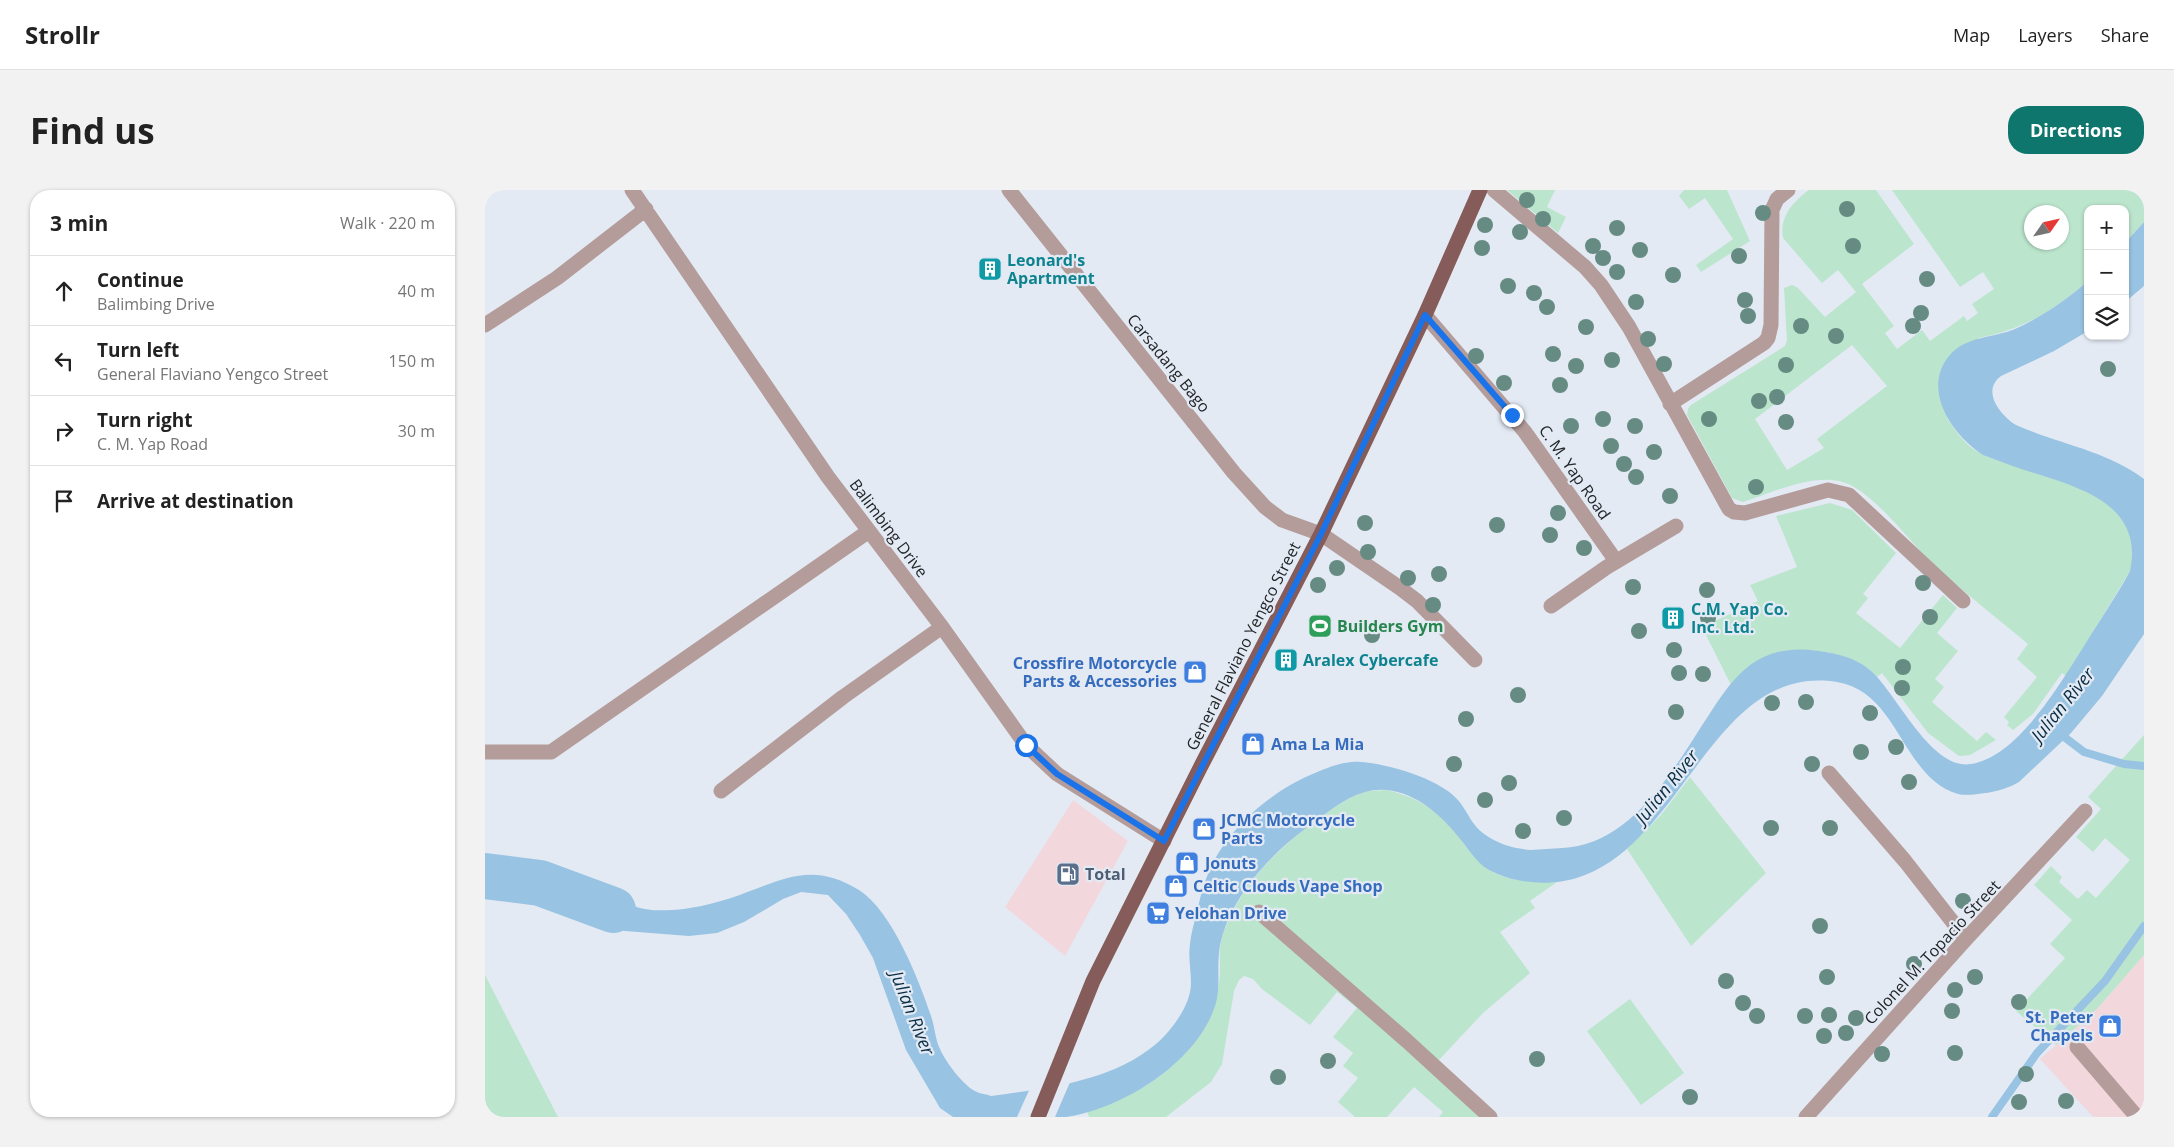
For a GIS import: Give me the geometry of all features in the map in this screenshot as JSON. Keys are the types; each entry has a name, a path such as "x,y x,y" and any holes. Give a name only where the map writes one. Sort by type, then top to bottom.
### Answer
{"main road":[{"name":"General Flaviano Yengco Street","path":"1037,1117 1093,981 1321,534 1425,315 1480,190"}],"street":[{"name":"Balimbing Drive","path":"632,190 828,476 942,627 1017,733 1041,760 1057,774 1164,841"},
{"name":"Carsadang Bago","path":"1009,190 1235,473 1265,507 1282,520 1321,534 1400,588 1417,601 1475,660"},
{"path":"1494,190 1585,267 1601,285 1629,327 1725,505 1733,512 1745,513 1828,490 1839,491 1849,495 1963,601"},
{"path":"1670,404 1764,343 1768,338 1771,325 1772,210 1777,199 1788,190"},
{"path":"485,325 557,278 646,209"},
{"name":"C. M. Yap Road","path":"1425,315 1525,432 1616,561"},
{"path":"1551,606 1616,561 1676,526"},
{"path":"485,752 551,752 869,530"},
{"path":"721,791 843,697 942,627"},
{"path":"1829,773 1905,861 1966,939"},
{"name":"Colonel M. Topacio Street","path":"1806,1117 1966,939 2085,811"},
{"path":"1259,912 1407,1041 1490,1117"},
{"path":"2077,1047 2137,1117"}],"shaded area":[{"name":"Total","path":"1073,800 1128,841 1065,956 1005,907"},
{"name":"St. Peter Chapels","path":"2144,955 2144,1117 2093,1117 2040,1059 2097,1009"}],"green space":[{"path":"1507,190 1555,190 1547,207 1566,217 1558,233"},
{"path":"1684,190 1727,190 1750,241 1701,272 1696,265 1733,239 1705,198 1689,209 1679,196"},
{"path":"1809,190 1876,190 1914,244 1862,284 1894,326 1885,333 1897,349 1922,330 1930,341 1964,316 1967,321 1978,313 1972,304 1994,289 1983,272 1960,287 1892,190 2144,190 2144,222 2129,239 2129,205 2084,205 2084,284 2050,310 2024,324 2010,330 1979,338 1947,418 1963,440 1978,452 2004,463 2077,487 2100,499 2118,513 2131,531 2135,553 2130,571 2066,676 2062,673 2033,714 2013,730 2007,725 2009,722 2004,717 2037,677 2017,659 2028,644 1944,574 1876,504 1851,485 1839,481 1815,480 1790,486 1743,502 1732,498 1687,415 1691,405 1785,346 1787,340 1784,288 1792,285 1798,288 1825,317 1856,292 1838,270 1822,283 1783,238 1783,223 1793,204","holes":["1852,345 1887,386 1817,439 1824,448 1787,470 1755,419"]},
{"path":"1830,503 1852,510 1896,553 1863,594 1868,598 1856,613 1900,648 1943,595 1957,608 1937,633 1958,651 1935,679 1944,687 1932,702 1977,741 1986,732 1996,740 1970,755 1959,756 1928,733 1882,673 1877,677 1869,669 1856,661 1827,652 1750,665 1731,685 1702,627 1758,601 1750,585 1797,567 1776,516"},
{"path":"2144,735 2144,955 2097,1009 2056,1045 2016,1011 2065,958 2050,944 2072,920 2034,885 2051,866 2062,877 2059,882 2078,899 2087,890 2096,898 2130,860 2105,838 2093,852 2076,837 2101,809 2088,797"},
{"path":"1690,777 1766,873 1691,946 1627,849 1661,815"},
{"path":"1386,790 1416,800 1441,817 1470,852 1486,868 1493,872 1520,880 1557,882 1530,901 1535,908 1500,932 1530,973 1483,1013 1437,1062 1497,1117 1439,1117 1443,1112 1414,1087 1387,1117 1355,1117 1338,1102 1358,1078 1343,1066 1353,1053 1333,1037 1357,1008 1337,992 1310,1025 1262,989 1253,979 1244,976 1239,980 1234,991 1222,1064 1211,1082 1166,1117 1089,1117 1087,1111 1132,1093 1171,1067 1200,1032 1218,987 1220,945 1224,931 1241,898 1263,868 1303,830 1340,804 1364,792"},
{"path":"485,975 558,1117 485,1117"},
{"path":"1630,999 1684,1073 1641,1105 1587,1031"}],"water":[{"path":"2144,222 2144,286 2129,299 2129,250 2129,239"},
{"path":"2084,284 2084,333 2054,351 2001,376 1995,382 1993,395 1999,409 2016,425 2114,461 2144,479 2144,634 2102,696 2071,733 2019,782 2007,788 1986,793 1964,795 1939,785 1924,771 1888,718 1874,701 1858,689 1837,682 1796,683 1761,699 1731,724 1650,826 1620,855 1585,875 1574,879 1537,883 1500,875 1479,863 1448,824 1416,800 1404,794 1391,791 1365,792 1349,798 1333,808 1291,840 1263,867 1250,883 1229,917 1223,935 1219,953 1218,988 1214,1009 1204,1029 1190,1048 1154,1081 1132,1094 1088,1112 1066,1117 953,1117 940,1108 906,1050 873,958 846,914 828,895 801,892 783,899 744,922 717,933 689,936 625,931 589,916 548,903 557,876 648,910 679,909 709,904 794,876 825,876 841,881 859,890 871,900 882,913 903,947 932,1020 938,1045 950,1067 966,1085 979,1093 991,1096 1056,1086 1099,1075 1138,1057 1156,1044 1174,1024 1188,1000 1191,983 1190,940 1204,884 1219,852 1241,824 1269,799 1299,780 1332,766 1349,762 1372,763 1425,778 1448,791 1456,798 1483,834 1510,846 1532,850 1578,846 1598,840 1617,829 1634,815 1665,781 1735,678 1757,661 1786,650 1826,652 1857,661 1870,670 1880,681 1915,728 1942,755 1956,763 1971,764 1988,758 2005,748 2021,733 2051,697 2130,571 2132,549 2128,530 2118,515 2105,503 2089,493 1983,455 1972,447 1961,436 1944,411 1938,383 1941,369 1956,349 1971,341 2015,329 2035,319"}],"pier":[{"path":"1071,1080 1055,1117 1017,1117 1030,1088"}],"waterway":[{"path":"2059,733 2084,752 2124,764 2144,766"},
{"name":"Julian River","path":"485,876 540,883 613,910"},
{"path":"1992,1117 2037,1053 2105,981 2144,926"}],"place":[{"name":"Leonard's Apartment","path":"990,269"},
{"name":"C.M. Yap Co. Inc. Ltd.","path":"1673,618"},
{"name":"Builders Gym","path":"1320,626"},
{"name":"Aralex Cybercafe","path":"1286,660"},
{"name":"Crossfire Motorcycle Parts & Accessories","path":"1195,672"},
{"name":"Ama La Mia","path":"1253,744"},
{"name":"JCMC Motorcycle Parts","path":"1204,829"},
{"name":"Jonuts","path":"1187,863"},
{"name":"Total","path":"1068,874"},
{"name":"Celtic Clouds Vape Shop","path":"1176,886"},
{"name":"Yelohan Drive","path":"1158,913"},
{"name":"St. Peter Chapels","path":"2110,1026"}],"route":[{"path":"1026,745 1057,774 1164,841 1321,534 1425,315 1512,415"}]}
